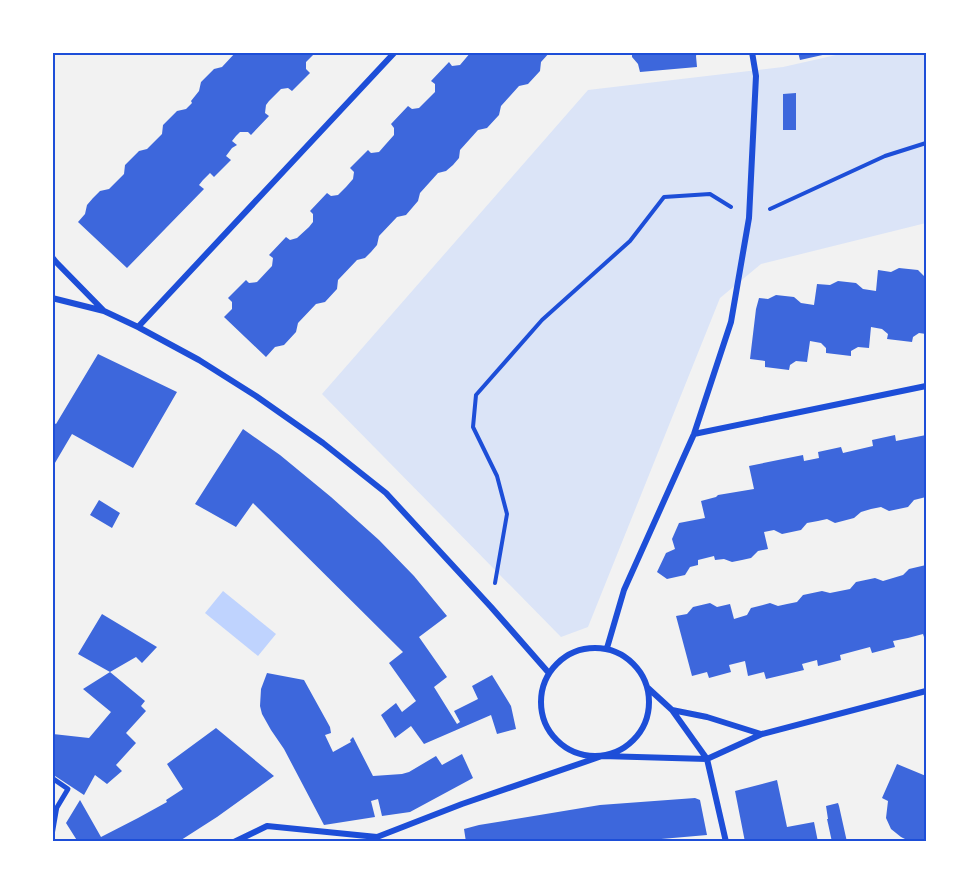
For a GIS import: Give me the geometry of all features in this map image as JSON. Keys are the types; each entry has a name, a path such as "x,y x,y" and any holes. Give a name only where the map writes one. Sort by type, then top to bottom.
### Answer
{"street":[{"path":"138,327 395,52"},
{"path":"607,648 624,590 694,434 731,322 750,218 756,76 752,52"},
{"path":"52,257 104,311"},
{"path":"52,298 104,311 138,327 256,396 323,443 386,494 548,672"},
{"path":"694,434 927,386"},
{"path":"726,842 707,759 672,710 648,687 639,669 625,656 607,648 590,647 574,651 559,660 548,672 541,692 541,714 550,733 565,748 583,756 707,759 762,734 927,691"},
{"path":"234,842 267,826 376,837 462,804 620,751 635,740 645,724 650,706 648,687"},
{"path":"672,710 707,717 762,734"},
{"path":"52,778 68,789 56,809 52,832"}],"path":[{"path":"491,607 507,514 497,476 473,427 476,394 542,320 630,241 664,197 710,194 750,218 885,156 927,143"}],"shaded area":[{"path":"845,53 926,53 926,223 761,264 720,298 588,627 561,637 322,394 588,90 783,67"}],"water":[{"path":"223,591 276,634 258,656 205,613"}],"building":[{"path":"236,52 316,52 306,62 306,69 310,73 292,91 288,88 281,89 269,101 265,113 269,116 251,135 248,132 240,132 236,136 232,141 237,145 226,156 231,160 214,177 210,173 203,180 199,185 204,189 127,268 78,222 93,198 100,191 109,189 124,174 125,165 139,151 147,149 162,134 163,125 177,111 186,109 192,103 201,82 214,69 222,67"},
{"path":"471,52 550,52 541,62 540,71 528,84 519,86 501,106 499,115 487,128 478,130 460,150 459,158 453,165 446,171 438,173 420,193 418,201 406,215 397,217 379,236 377,245 371,252 365,258 357,260 338,280 337,289 325,302 316,304 298,323 296,332 284,345 275,347 266,357 224,317 232,309 232,302 228,298 246,280 249,283 257,282 272,266 273,258 269,255 286,237 290,240 297,238 309,227 313,222 313,214 310,211 327,193 331,196 338,195 346,187 353,179 354,172 350,168 368,150 371,153 379,152 394,135 394,128 391,124 408,106 412,109 419,108 435,92 435,84 431,81 449,62 452,66 460,65"},
{"path":"632,52 697,52 697,67 640,72 638,64 632,57"},
{"path":"798,52 827,52 827,54 800,60"},
{"path":"796,93 796,130 783,130 783,94"},
{"path":"899,268 918,270 926,276 926,334 919,333 913,337 912,342 887,339 888,334 882,329 871,327 869,348 858,347 851,351 851,356 826,353 826,348 821,343 810,341 807,362 796,361 790,365 789,370 765,367 765,361 750,359 759,298 768,299 776,295 794,297 801,303 814,305 817,284 830,285 838,281 856,283 863,289 876,291 878,270 891,272"},
{"path":"98,354 177,392 133,468 72,434 52,468 52,422 56,424"},
{"path":"243,429 280,455 379,540 414,576 447,616 419,637 447,677 434,687 457,724 460,722 454,711 478,699 472,686 492,675 511,706 516,729 497,734 491,715 424,744 411,726 395,738 381,715 396,703 402,712 416,701 389,663 403,652 253,503 236,527 195,504"},
{"path":"895,435 896,441 926,435 926,497 914,500 908,507 889,511 881,507 871,509 861,512 854,518 835,523 827,519 807,523 801,530 782,534 774,530 764,532 768,549 758,551 751,558 732,562 724,559 715,560 714,556 698,560 698,565 690,567 685,575 667,579 657,572 666,553 675,549 672,539 679,523 705,518 701,501 718,495 754,489 749,466 803,455 804,461 819,458 818,452 841,447 843,453 873,446 872,440"},
{"path":"99,500 120,513 112,528 90,515"},
{"path":"926,565 925,640 923,634 893,641 895,647 872,653 870,647 840,655 841,660 818,666 817,660 802,664 804,670 766,679 764,672 748,676 745,661 729,665 731,672 709,678 707,672 692,676 676,616 687,614 693,607 710,603 717,607 730,604 734,619 747,615 751,608 770,603 778,606 797,602 803,595 850,589 856,582 875,578 883,581 903,575 909,569"},
{"path":"102,614 157,647 142,663 136,657 110,672 78,654"},
{"path":"110,672 145,701 141,706 146,711 126,733 136,743 116,765 122,771 107,784 95,775 84,795 52,774 53,734 89,738 111,712 83,689"},
{"path":"267,673 304,680 330,727 331,733 325,735 333,752 351,742 353,737 373,776 409,772 436,756 442,765 462,754 473,778 410,812 382,816 378,799 371,801 375,817 324,825 284,749 262,714 261,689"},
{"path":"216,728 274,776 178,842 78,842 66,823 80,800 101,837 138,818 167,802 166,800 183,789 167,764"},
{"path":"897,764 926,776 926,842 906,842 907,840 891,829 886,818 888,801 882,798"},
{"path":"777,780 787,827 814,822 818,842 745,842 735,791"},
{"path":"695,798 700,800 707,835 627,842 466,842 464,829 479,825 600,805"},
{"path":"838,803 847,842 832,842 826,806"}]}
